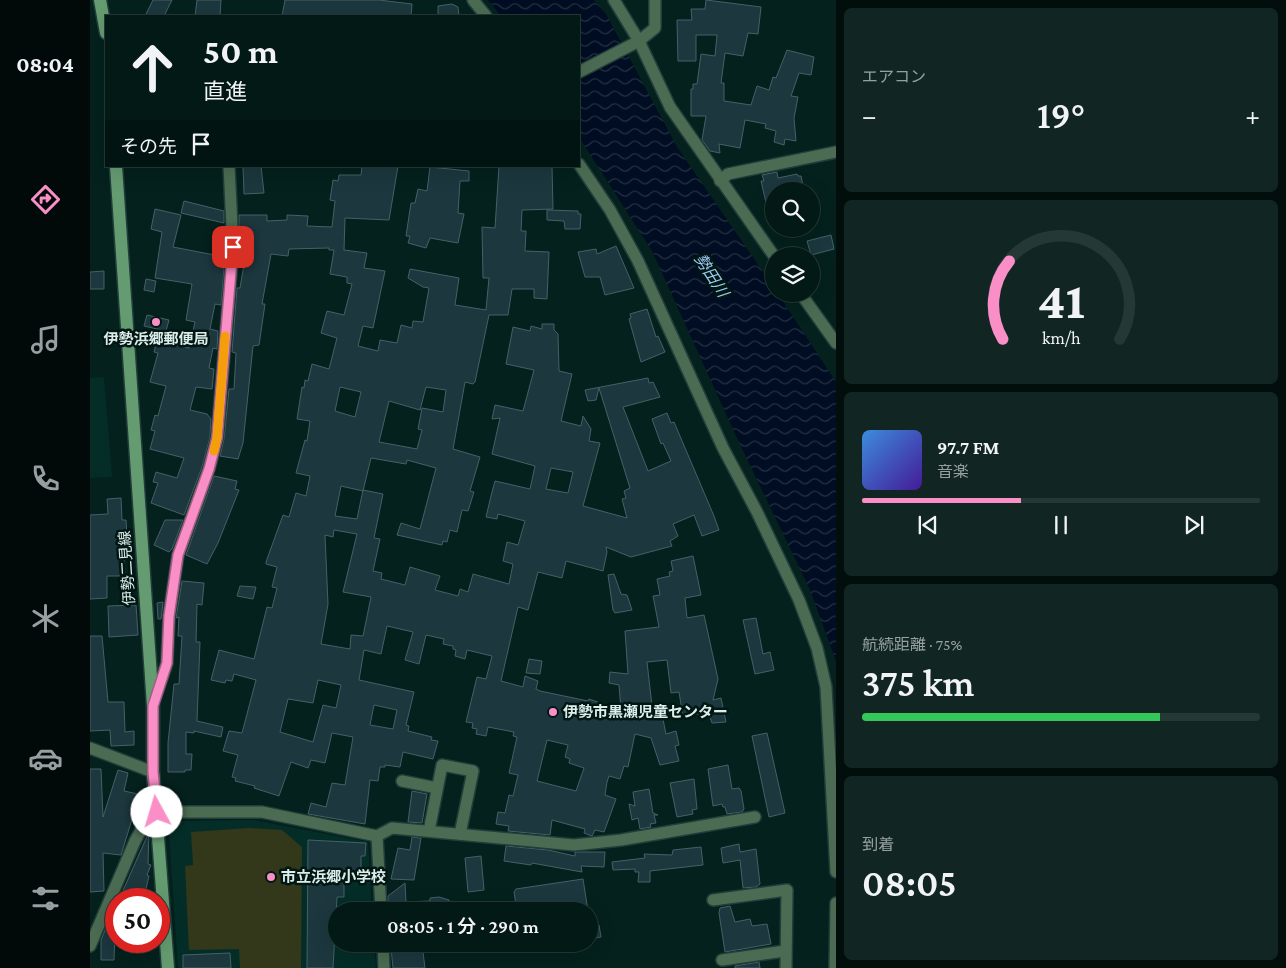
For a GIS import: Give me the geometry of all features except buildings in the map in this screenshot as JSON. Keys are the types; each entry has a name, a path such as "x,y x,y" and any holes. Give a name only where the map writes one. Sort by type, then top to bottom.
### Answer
{"main road":[{"path":"100,0 105,28"},
{"name":"伊勢二見線","path":"116,167 153,706 153,772 168,968"}],"street":[{"path":"472,0 485,15"},
{"path":"614,0 638,42 670,107 768,247"},
{"path":"580,71 638,42 655,28 655,0"},
{"path":"720,181 728,174 836,152"},
{"path":"580,165 610,210 638,261 723,448 757,512 799,600 817,648 826,687 836,872"},
{"path":"153,706 167,663 169,616 178,555 209,469 217,438 233,247 229,167"},
{"path":"807,302 836,343"},
{"path":"90,748 153,772"},
{"path":"429,831 442,765 473,771 460,834"},
{"path":"402,781 437,788"},
{"path":"90,946 135,841 145,823 157,812 262,812 377,836 392,828 574,845 621,840 755,817"},
{"path":"377,836 381,902"},
{"path":"713,900 787,890 786,968"},
{"path":"835,968 836,903"},
{"path":"722,960 785,951"},
{"path":"383,952 384,968"}],"shaded area":[{"path":"104,377 112,477 90,478 90,378"},
{"name":"市立浜郷小学校","path":"253,820 368,842 371,902 328,902 328,952 375,952 376,968 178,968 169,832 178,821"},
{"path":"249,828 282,830 302,847 301,968 240,968 239,949 189,950 185,866 193,865 191,832"}],"water":[{"name":"勢田川","path":"488,0 594,0 606,14 677,147 765,275 765,302 783,302 836,382 836,661 810,590 736,436 652,251 580,139 580,15 500,15"}],"slow traffic":[{"path":"214,451 217,438 225,336"}],"place":[{"name":"伊勢浜郷郵便局","path":"156,322"},
{"name":"伊勢市黒瀬児童センター","path":"553,712"},
{"name":"市立浜郷小学校","path":"271,877"}],"route":[{"path":"157,812 153,772 153,706 167,663 169,616 178,555 209,469 217,438 233,247"}]}
